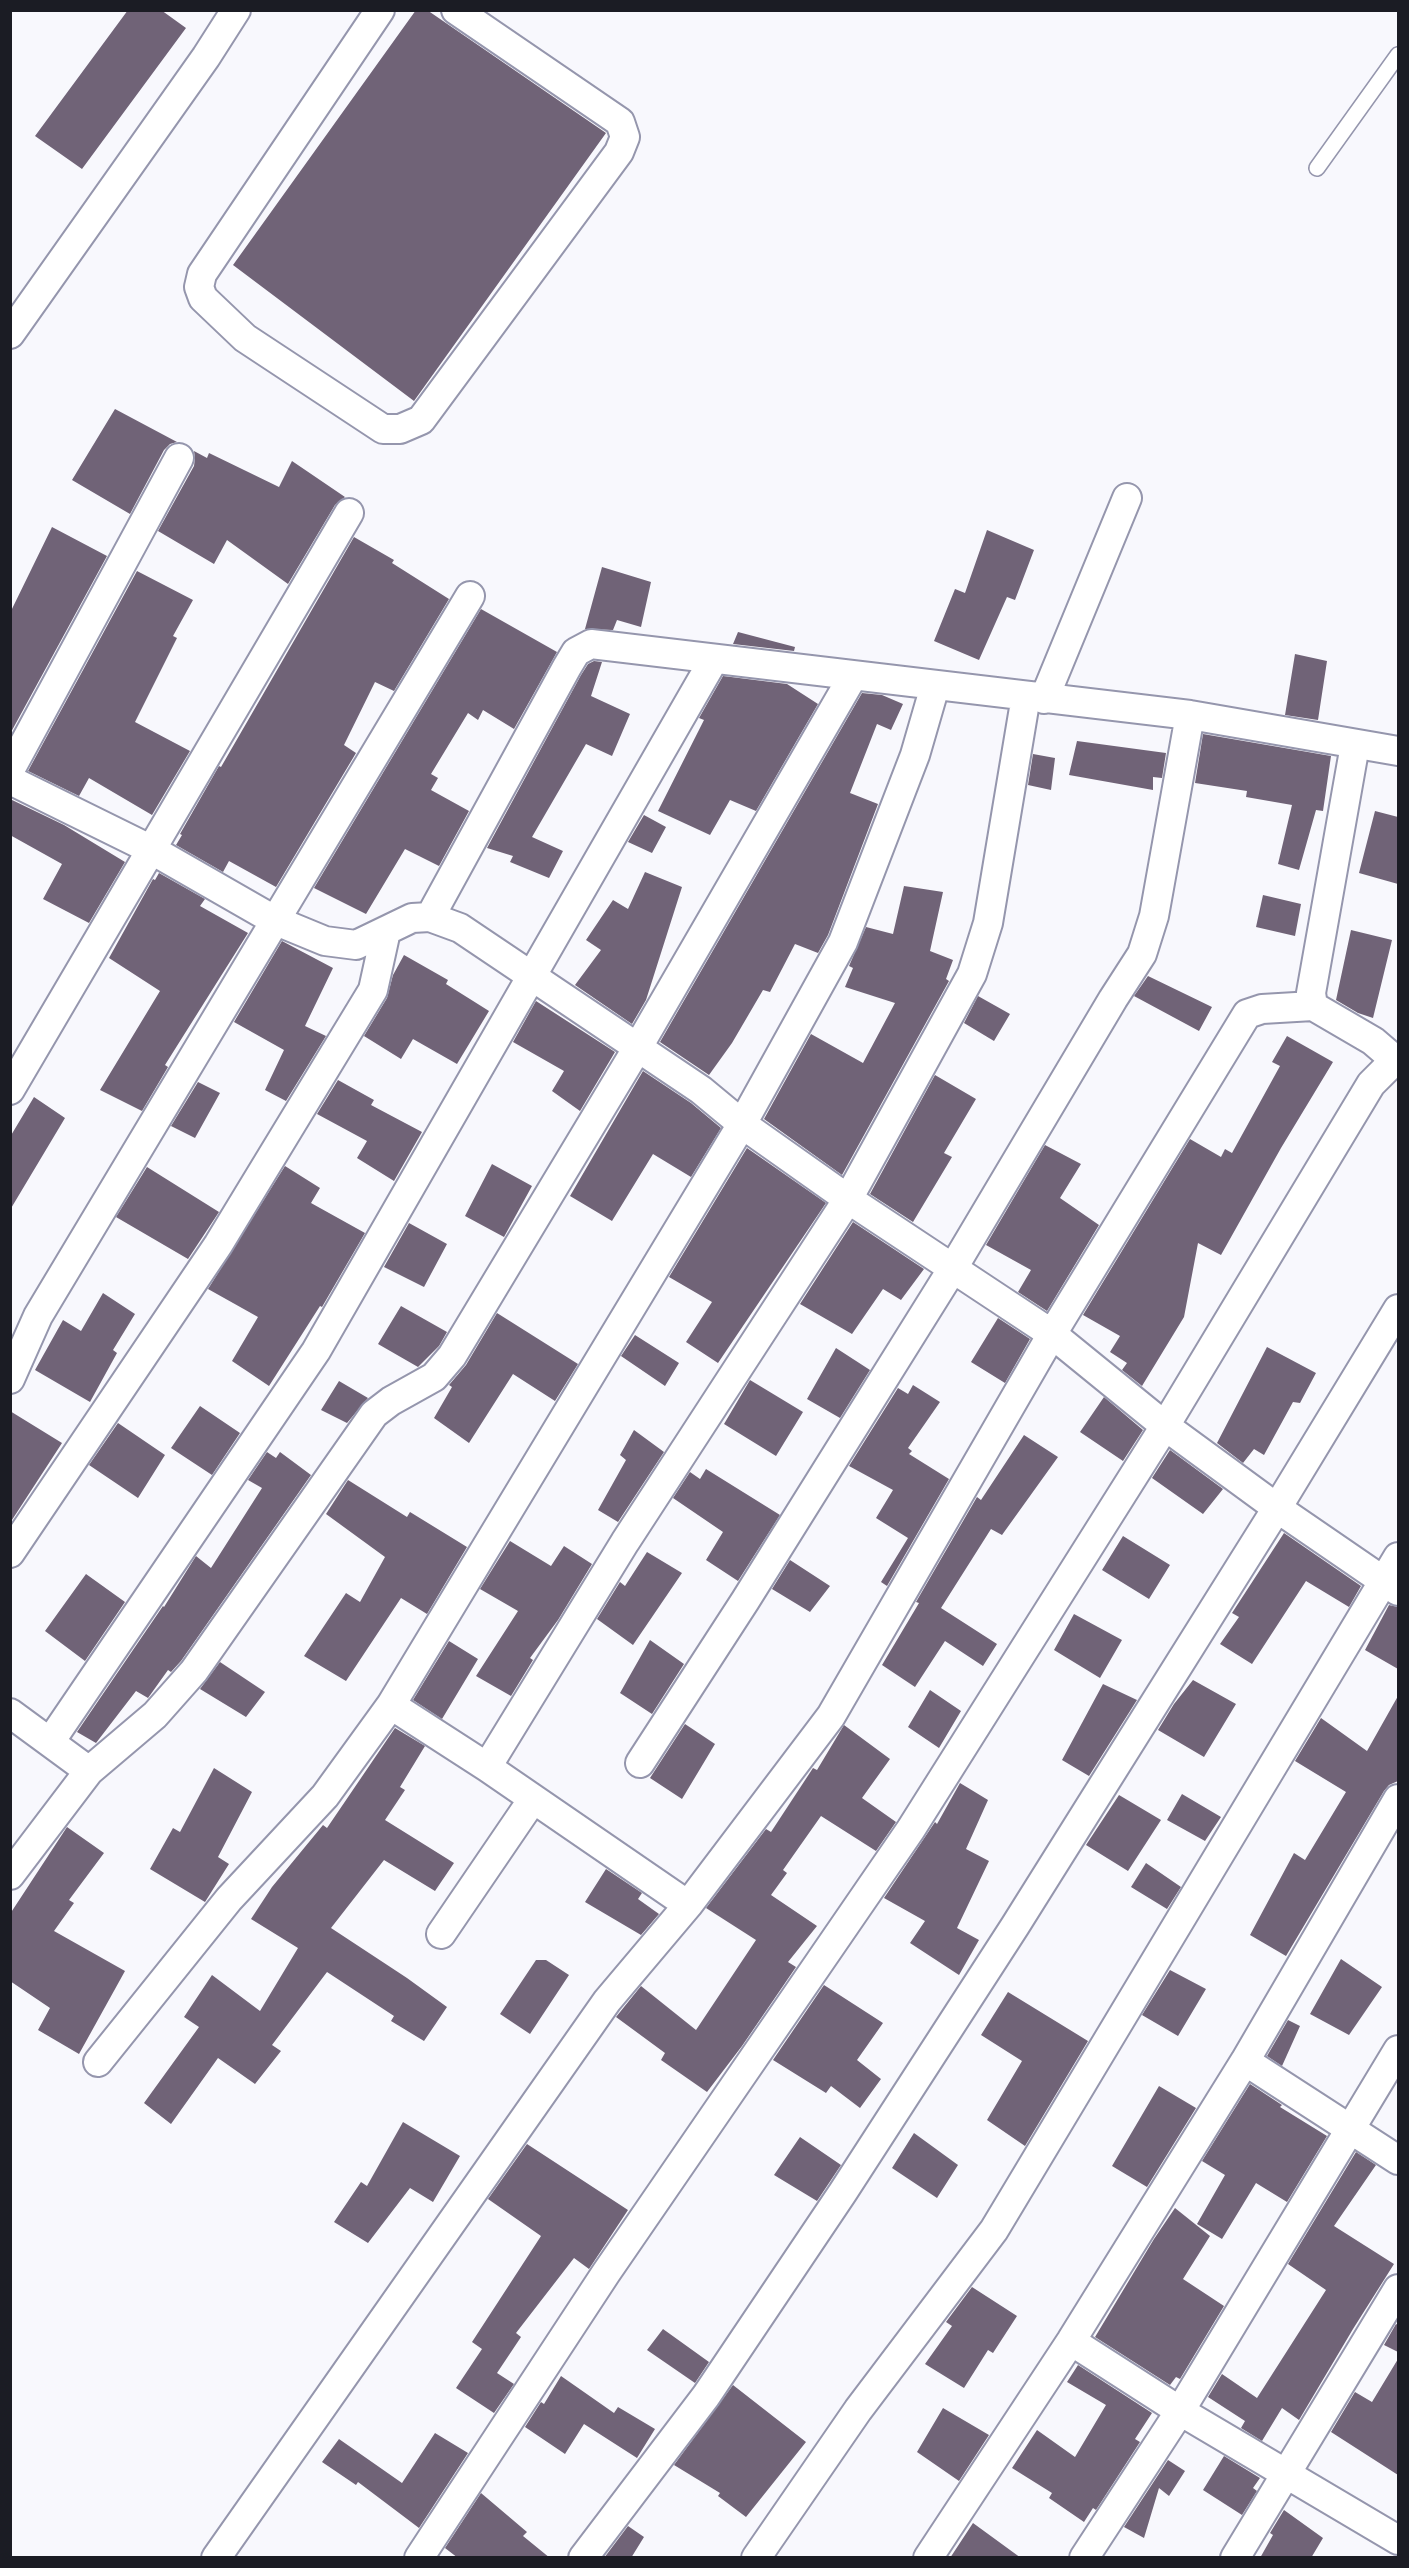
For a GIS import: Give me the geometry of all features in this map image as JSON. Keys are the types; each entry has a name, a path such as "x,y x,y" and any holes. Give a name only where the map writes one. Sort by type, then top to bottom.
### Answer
{"street":[{"path":"10,334 206,57 236,10"},
{"path":"380,10 201,274 199,287 203,298 245,338 383,429 400,429 421,420 619,152 624,138 620,122 456,10"},
{"path":"10,770 179,458"},
{"path":"487,1767 625,1542 848,1199 972,974 988,923 1035,697 1127,498"},
{"path":"10,1090 349,513"},
{"path":"10,1379 38,1316 470,596"},
{"path":"430,917 576,652 591,645 1190,715 1398,751"},
{"path":"50,1742 316,1351 714,659"},
{"path":"10,1875 88,1771 155,1715 194,1671 374,1414 391,1401 434,1377 452,1356 638,1047 853,676"},
{"path":"98,2062 229,1899 325,1796 391,1706 741,1124 843,942 915,755 935,686"},
{"path":"640,1763 745,1601 953,1268 1142,954 1154,916 1190,715"},
{"path":"1313,1006 1311,993 1355,745"},
{"path":"10,780 152,850 274,920 325,941 356,945 412,918 430,917 460,928 701,1090 741,1124 848,1199 1052,1334 1165,1426 1277,1509 1391,1586"},
{"path":"10,1553 219,1245 373,990 386,931"},
{"path":"216,2558 607,2001 688,1905 831,1716 1052,1334 1247,1014 1262,1009 1313,1006 1373,1041 1396,1058 1371,1084 1165,1426 911,1829 606,2273 419,2558"},
{"path":"583,2558 706,2396 843,2192 1021,1916 1277,1509 1398,1309"},
{"path":"756,2558 858,2410 994,2230 1391,1586 1398,1557"},
{"path":"391,1706 487,1767 688,1905"},
{"path":"10,1713 88,1771"},
{"path":"441,1934 533,1799"},
{"path":"928,2558 1071,2341 1245,2061 1398,1799"},
{"path":"1084,2558 1180,2410 1398,2050"},
{"path":"1245,2061 1398,2160"},
{"path":"1235,2558 1398,2289"},
{"path":"1071,2341 1180,2410 1398,2540 1387,2558"}],"lane":[{"path":"1317,168 1398,55"}],"building":[{"path":"128,10 161,10 186,28 82,169 35,136"},
{"path":"416,10 427,10 606,133 414,401 233,265"},
{"path":"115,409 177,442 170,444 164,450 130,514 72,480"},
{"path":"194,451 207,458 209,453 279,487 292,461 345,497 335,505 288,584 227,540 214,564 158,531 194,466"},
{"path":"52,527 107,556 10,734 10,613"},
{"path":"987,530 1034,550 1015,600 1007,597 979,660 934,641 955,589 965,593"},
{"path":"354,537 394,560 392,563 449,599 394,691 375,682 344,745 356,753 276,887 229,861 223,872 176,845 182,835 180,834"},
{"path":"602,567 651,582 641,627 617,620 613,630 585,629"},
{"path":"137,571 193,600 173,636 177,638 135,722 190,751 152,815 89,778 79,796 28,771"},
{"path":"481,609 557,652 514,729 483,710 478,720 468,713 431,774 438,778 431,790 469,811 439,866 405,849 366,914 314,888"},
{"path":"738,632 795,647 794,651 733,644"},
{"path":"1295,654 1327,661 1318,720 1285,715"},
{"path":"594,661 602,662 591,696 630,714 612,756 586,744 532,837 563,851 549,878 510,862 513,856 487,848 581,675 588,664"},
{"path":"723,676 787,684 818,704 756,811 730,800 710,835 658,811 704,720 699,718"},
{"path":"862,693 882,695 903,704 891,730 877,724 850,793 878,804 828,935 818,953 795,944 770,992 763,990 732,1043 709,1075 660,1042"},
{"path":"1203,734 1331,756 1323,811 1316,810 1299,870 1278,864 1292,805 1246,797 1247,791 1195,783"},
{"path":"1077,741 1166,753 1162,778 1153,777 1153,790 1069,775"},
{"path":"1033,754 1055,758 1051,790 1028,785"},
{"path":"10,799 64,825 125,862 89,923 43,899 62,864 10,835"},
{"path":"1375,811 1398,817 1398,884 1359,873"},
{"path":"644,815 666,827 652,853 628,842"},
{"path":"645,872 682,887 646,1000 632,1024 575,985 601,950 586,940 613,900 628,909"},
{"path":"159,873 205,899 200,906 248,933 165,1065 168,1067 142,1111 100,1090 160,991 109,958 153,879 155,880"},
{"path":"904,886 943,892 930,951 953,960 946,979 949,981 842,1175 764,1119 811,1034 863,1063 895,1003 845,987 853,968 849,966 866,927 893,934"},
{"path":"1263,895 1301,904 1295,936 1256,927"},
{"path":"1351,930 1392,940 1373,1018 1358,1013 1336,1000"},
{"path":"282,941 333,968 305,1026 326,1036 286,1101 265,1090 284,1050 234,1022"},
{"path":"404,955 448,980 446,984 489,1011 457,1064 413,1039 401,1059 364,1036 387,998 393,975"},
{"path":"1148,976 1212,1007 1199,1031 1134,996"},
{"path":"978,996 1010,1014 994,1041 964,1023"},
{"path":"536,1001 615,1052 580,1111 552,1091 564,1071 513,1042"},
{"path":"1287,1036 1333,1062 1281,1148 1221,1255 1198,1243 1184,1317 1142,1386 1122,1370 1127,1363 1110,1352 1120,1336 1083,1315 1190,1139 1221,1157 1225,1149 1232,1153 1280,1066 1272,1062"},
{"path":"643,1071 691,1103 721,1128 691,1177 653,1154 612,1221 570,1196"},
{"path":"935,1075 976,1099 944,1153 952,1157 913,1222 870,1194"},
{"path":"338,1080 374,1100 371,1105 422,1132 394,1181 357,1158 367,1141 317,1114"},
{"path":"198,1082 220,1093 195,1138 171,1126"},
{"path":"34,1097 65,1118 10,1210 10,1137"},
{"path":"1045,1145 1081,1164 1060,1198 1099,1225 1047,1311 1018,1292 1031,1270 986,1245"},
{"path":"747,1148 826,1203 718,1363 686,1342 712,1302 669,1277"},
{"path":"492,1164 532,1186 504,1237 465,1216"},
{"path":"285,1166 320,1188 311,1203 365,1233 322,1307 320,1306 269,1386 232,1361 258,1317 208,1289"},
{"path":"147,1167 219,1212 188,1259 116,1217"},
{"path":"853,1222 924,1269 901,1300 883,1289 852,1334 800,1304"},
{"path":"409,1223 447,1244 424,1287 384,1267"},
{"path":"103,1293 135,1314 113,1350 117,1353 90,1402 35,1370 63,1320 81,1331"},
{"path":"401,1306 447,1332 439,1346 418,1367 378,1344"},
{"path":"497,1313 578,1364 555,1401 513,1374 469,1443 434,1418 452,1387 449,1385 466,1365"},
{"path":"998,1318 1030,1339 1005,1383 971,1362"},
{"path":"635,1335 679,1363 665,1386 621,1356"},
{"path":"1267,1347 1316,1373 1300,1403 1293,1402 1264,1455 1254,1449 1243,1463 1217,1443"},
{"path":"836,1348 870,1370 840,1418 807,1399"},
{"path":"750,1380 803,1412 776,1456 724,1424"},
{"path":"339,1381 368,1398 347,1423 321,1410"},
{"path":"913,1385 940,1402 908,1448 912,1451 909,1454 949,1479 887,1586 881,1582 908,1538 876,1518 893,1490 849,1466 898,1388 908,1394"},
{"path":"1104,1397 1143,1430 1123,1461 1080,1432"},
{"path":"200,1406 240,1433 212,1475 171,1448"},
{"path":"10,1411 62,1443 10,1523"},
{"path":"118,1423 165,1455 138,1498 89,1465"},
{"path":"634,1430 664,1452 618,1522 598,1510 626,1460 620,1455"},
{"path":"1024,1435 1058,1457 1002,1535 991,1529 941,1608 997,1644 983,1666 945,1641 915,1687 882,1665 977,1497 981,1500"},
{"path":"1170,1450 1223,1489 1203,1514 1152,1478"},
{"path":"267,1452 276,1458 280,1452 311,1475 181,1661 171,1672 168,1670 148,1698 136,1691 96,1743 77,1732 164,1607 196,1556 211,1568 262,1488 248,1480"},
{"path":"706,1469 780,1515 738,1581 706,1560 723,1532 673,1498 690,1472 700,1479"},
{"path":"348,1480 407,1517 410,1512 467,1547 427,1614 401,1598 346,1681 304,1656 346,1593 360,1602 385,1557 326,1514"},
{"path":"1284,1533 1361,1586 1349,1607 1306,1581 1252,1664 1220,1644 1239,1617 1232,1613"},
{"path":"1123,1536 1170,1565 1149,1599 1102,1570"},
{"path":"510,1541 551,1566 564,1546 592,1564 558,1620 530,1658 533,1660 511,1696 476,1676 518,1611 480,1589"},
{"path":"647,1552 682,1573 633,1645 597,1619 620,1582 625,1586"},
{"path":"790,1560 830,1586 810,1612 772,1589"},
{"path":"86,1574 125,1602 85,1661 45,1631"},
{"path":"1389,1605 1398,1607 1398,1669 1365,1650"},
{"path":"1074,1614 1122,1640 1100,1678 1054,1650"},
{"path":"650,1640 684,1664 652,1714 620,1693"},
{"path":"449,1641 478,1659 442,1719 413,1700"},
{"path":"220,1662 265,1692 246,1717 200,1689"},
{"path":"1193,1680 1236,1704 1204,1757 1158,1730 1174,1704"},
{"path":"1103,1684 1137,1700 1089,1776 1062,1760"},
{"path":"930,1690 961,1711 939,1748 908,1727"},
{"path":"1398,1696 1398,1781 1389,1785 1384,1791 1286,1956 1250,1935 1294,1853 1305,1860 1346,1792 1295,1761 1321,1718 1367,1751"},
{"path":"685,1724 715,1744 682,1799 650,1778"},
{"path":"844,1725 890,1759 862,1798 896,1822 876,1851 821,1816 783,1870 787,1873 771,1895 817,1926 788,1962 796,1967 742,2046 707,2092 661,2060 665,2053 616,2017 641,1986 696,2030 756,1940 706,1908 766,1829 771,1832 813,1768 817,1770"},
{"path":"395,1728 425,1746 400,1787 405,1790 385,1820 454,1863 435,1891 384,1860 331,1928 447,2007 424,2041 391,2021 394,2016 327,1972 272,2045 281,2051 255,2084 218,2058 171,2124 144,2103 199,2027 184,2017 212,1975 260,2011 298,1948 251,1919 272,1887 323,1825 327,1828"},
{"path":"214,1768 252,1792 218,1857 229,1864 205,1902 150,1869 173,1828 180,1832"},
{"path":"960,1783 988,1800 966,1849 989,1861 957,1928 979,1940 959,1975 910,1943 925,1921 884,1898 935,1822 937,1824"},
{"path":"1182,1794 1221,1817 1205,1841 1167,1820"},
{"path":"1119,1795 1161,1820 1128,1871 1086,1845"},
{"path":"67,1827 104,1853 69,1900 74,1903 54,1931 125,1971 79,2054 38,2030 50,2008 10,1981 10,1914"},
{"path":"1146,1863 1181,1887 1167,1909 1131,1887"},
{"path":"606,1869 642,1893 638,1899 659,1914 641,1935 585,1902"},
{"path":"1341,1959 1382,1987 1349,2035 1310,2014"},
{"path":"536,1960 546,1960 569,1975 530,2034 500,2014"},
{"path":"1170,1970 1206,1989 1178,2036 1142,2015"},
{"path":"824,1985 883,2023 857,2060 881,2079 860,2108 831,2086 826,2093 773,2060"},
{"path":"1008,1992 1088,2041 1025,2146 987,2120 1022,2061 981,2035"},
{"path":"1288,2020 1300,2026 1282,2066 1267,2056"},
{"path":"1250,2084 1282,2105 1280,2107 1327,2136 1287,2202 1256,2183 1222,2239 1197,2224 1225,2175 1202,2161"},
{"path":"1159,2086 1196,2108 1147,2187 1112,2166"},
{"path":"403,2122 460,2156 433,2202 410,2188 368,2243 334,2222 361,2182 367,2186"},
{"path":"914,2133 958,2165 937,2198 892,2168"},
{"path":"800,2137 841,2165 817,2201 774,2175"},
{"path":"527,2144 628,2210 589,2269 574,2258 516,2333 521,2337 497,2373 514,2384 494,2413 456,2388 482,2349 472,2342 541,2236 488,2199"},
{"path":"1356,2152 1376,2165 1334,2226 1394,2264 1299,2420 1282,2408 1262,2441 1241,2428 1245,2421 1208,2397 1222,2374 1257,2398 1326,2290 1288,2264"},
{"path":"1175,2208 1210,2236 1183,2279 1224,2306 1180,2379 1176,2377 1170,2385 1095,2337"},
{"path":"972,2287 1017,2316 993,2353 988,2350 964,2388 925,2364 952,2326 946,2322"},
{"path":"1396,2324 1398,2325 1398,2352 1384,2345"},
{"path":"663,2329 709,2362 695,2383 647,2350"},
{"path":"1398,2359 1398,2475 1331,2432 1355,2392 1372,2402"},
{"path":"1078,2365 1152,2413 1135,2439 1140,2442 1096,2510 1093,2508 1084,2522 1049,2498 1052,2493 1012,2468 1037,2430 1075,2457 1106,2405 1067,2382"},
{"path":"561,2376 614,2413 618,2407 655,2429 637,2458 584,2424 565,2454 525,2427 541,2402 544,2404"},
{"path":"733,2385 806,2442 746,2517 718,2496 720,2493 674,2465"},
{"path":"943,2408 989,2435 959,2481 917,2452"},
{"path":"435,2433 468,2453 419,2528 358,2482 356,2485 322,2462 339,2439 402,2483"},
{"path":"1224,2456 1260,2478 1253,2488 1257,2491 1242,2515 1203,2490"},
{"path":"1168,2460 1185,2471 1169,2496 1159,2488 1144,2538 1124,2527"},
{"path":"481,2493 527,2532 523,2536 550,2558 458,2558 445,2548"},
{"path":"1284,2510 1323,2538 1311,2558 1260,2558 1273,2535 1270,2533"},
{"path":"973,2523 1021,2558 950,2558"},
{"path":"628,2526 644,2537 631,2558 604,2558"}]}
